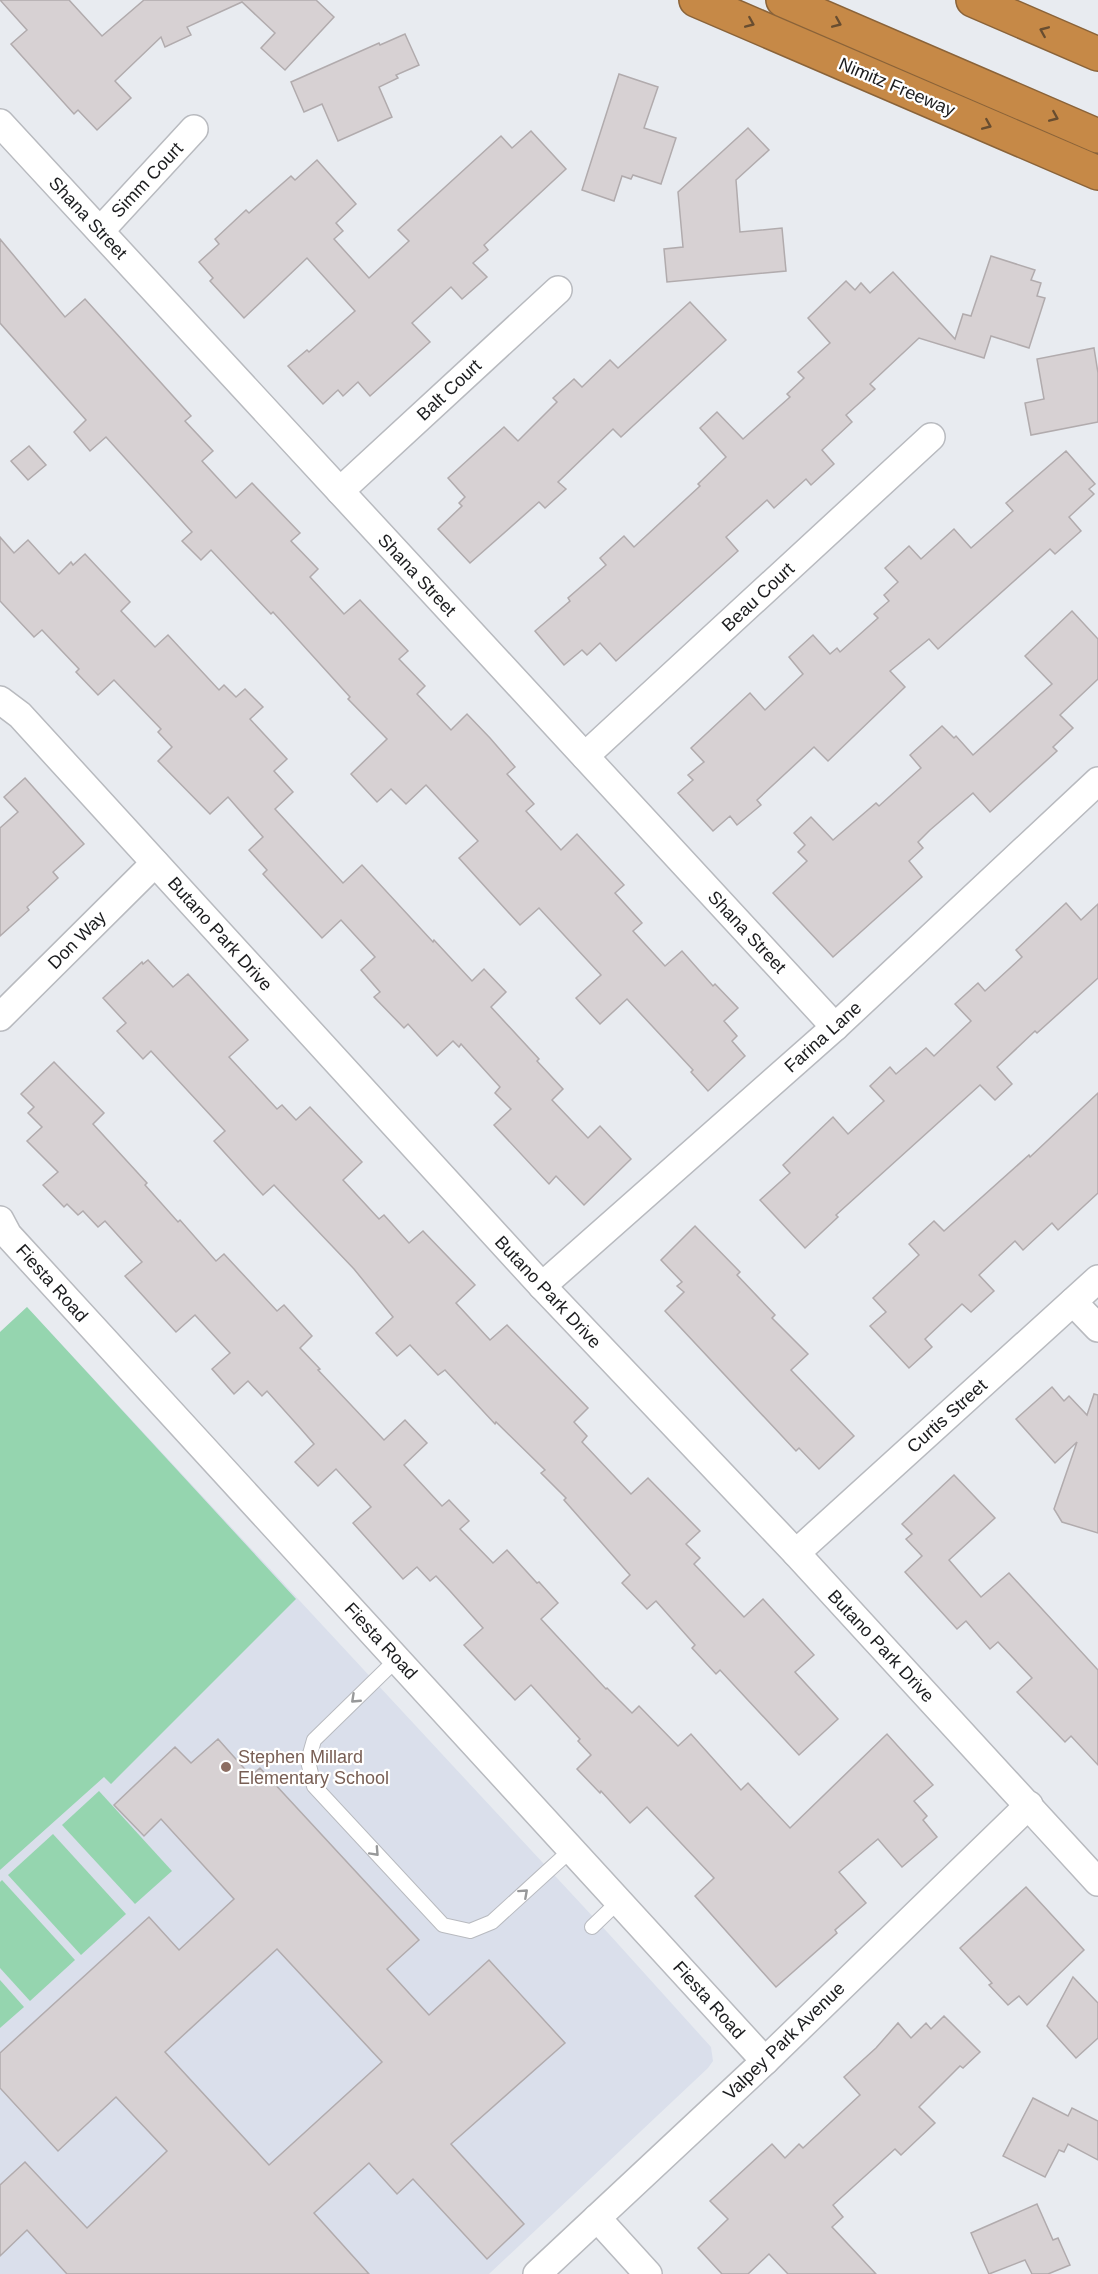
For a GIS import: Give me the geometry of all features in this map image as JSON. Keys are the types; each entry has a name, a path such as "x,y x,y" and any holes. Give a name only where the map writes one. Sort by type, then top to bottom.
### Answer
{"highway":[{"name":"Nimitz Freeway","path":"696,0 1098,173"},
{"path":"783,0 1098,136"},
{"path":"973,0 1098,54"}],"street":[{"name":"Shana Street","path":"0,123 835,1027"},
{"name":"Simm Court","path":"99,231 194,129"},
{"name":"Balt Court","path":"340,491 558,290"},
{"name":"Beau Court","path":"585,756 932,437"},
{"name":"Butano Park Drive","path":"0,700 20,715 542,1286 796,1552 1098,1882"},
{"name":"Farina Lane","path":"542,1286 835,1027 1098,781"},
{"name":"Don Way","path":"0,1017 155,863"},
{"name":"Fiesta Road","path":"0,1220 8,1235 765,2061"},
{"name":"Curtis Street","path":"796,1552 1098,1279"},
{"path":"1073,1302 1098,1328"},
{"name":"Valpey Park Avenue","path":"537,2274 765,2061 1029,1805"},
{"path":"597,2218 648,2274"}],"lane":[{"path":"397,1659 314,1740 308,1761 314,1786 443,1925 470,1931 492,1922 572,1849"},
{"path":"592,1927 619,1901"}],"shaded area":[{"name":"Stephen Millard Elementary School","path":"27,1307 711,2047 713,2061 708,2068 489,2274 0,2274 0,1332"}],"green space":[{"path":"27,1307 296,1599 111,1784 104,1777 0,1870 0,1332"},
{"path":"99,1791 172,1871 135,1904 62,1825"},
{"path":"53,1834 126,1914 81,1955 8,1875"},
{"path":"2,1880 75,1960 30,2001 0,1968 0,1882"},
{"path":"0,1980 24,2007 0,2028"}],"building":[{"path":"0,0 69,0 102,36 144,0 316,0 334,17 285,70 261,48 275,33 242,2 187,27 191,35 165,47 161,37 115,81 131,98 97,130 78,110 74,114 11,44 27,30"},
{"path":"405,34 419,65 396,75 398,78 379,87 392,117 338,141 322,104 304,112 291,82"},
{"path":"619,74 658,87 644,128 676,138 661,184 633,175 631,179 622,176 614,201 582,190"},
{"path":"748,128 769,150 736,180 740,232 782,228 786,271 667,282 664,249 683,247 678,192"},
{"path":"531,131 566,169 484,245 488,250 473,263 487,277 462,299 451,287 412,323 430,342 370,396 358,382 343,396 338,390 323,404 288,366 307,350 309,352 355,311 307,258 244,318 210,281 213,278 199,262 219,244 215,239 246,210 249,213 291,176 295,180 317,160 356,204 336,223 343,231 334,239 369,278 409,241 398,230 501,136 512,148"},
{"path":"0,239 65,317 85,299 191,416 185,421 213,451 202,461 236,498 252,483 300,533 291,541 318,569 310,577 344,614 360,600 408,651 399,659 425,686 417,694 451,730 467,714 490,738 515,767 507,774 534,804 526,811 561,850 577,834 624,885 615,893 642,923 633,931 665,966 682,951 713,986 715,984 738,1008 724,1021 737,1036 732,1041 745,1056 708,1091 691,1072 693,1070 627,999 600,1024 576,998 601,975 539,908 520,925 459,858 478,841 426,785 406,804 391,789 377,802 351,774 387,739 348,699 350,697 273,612 271,614 211,550 201,560 182,541 192,532 106,437 90,451 74,432 86,420 0,323"},
{"path":"991,256 1035,270 1031,280 1041,283 1037,296 1045,298 1029,348 991,336 984,358 919,338 870,384 875,389 846,415 852,422 822,450 834,464 811,485 806,479 774,508 767,500 726,537 738,551 616,661 600,643 587,655 582,650 564,665 535,631 570,601 568,598 606,565 600,558 624,536 634,547 700,486 698,484 726,457 700,428 717,412 743,439 790,397 787,394 804,378 798,372 830,343 808,318 846,281 855,290 861,283 870,293 893,272 955,339 963,314 971,316"},
{"path":"690,302 726,340 621,437 613,429 558,482 566,489 545,508 539,502 470,563 438,529 462,506 459,503 465,497 448,478 504,427 518,441 557,402 553,398 574,379 582,387 610,360 618,368"},
{"path":"1094,348 1098,373 1098,422 1031,435 1025,403 1044,399 1037,359"},
{"path":"29,446 46,465 28,480 11,461"},
{"path":"1066,451 1095,484 1089,489 1094,494 1069,517 1081,531 1055,554 1050,549 938,649 929,639 890,671 905,687 828,761 814,747 757,800 761,805 737,825 730,816 713,831 678,793 693,780 688,775 704,762 691,748 750,693 765,710 803,674 789,657 813,635 830,654 837,648 840,652 878,618 874,614 889,601 884,595 898,582 885,568 909,546 921,559 954,529 971,548 1013,511 1006,503"},
{"path":"0,537 14,553 28,540 59,574 71,562 73,565 85,554 130,602 121,611 155,647 168,635 219,690 224,685 236,697 245,689 263,707 250,719 287,759 274,771 293,792 275,809 343,883 362,865 472,981 484,969 506,992 491,1007 563,1089 552,1100 588,1138 600,1126 631,1159 584,1205 556,1176 549,1184 494,1125 511,1109 495,1093 500,1087 461,1044 459,1047 453,1041 437,1056 408,1024 404,1028 374,997 380,992 361,970 375,957 341,920 322,938 263,874 267,870 249,850 263,837 228,797 210,814 158,761 172,747 158,732 161,729 114,680 98,695 76,672 79,669 42,630 34,637 0,601"},
{"path":"1072,611 1098,639 1098,679 1060,715 1073,728 1053,747 1057,751 990,812 973,793 930,830 918,842 923,848 909,861 922,877 833,957 773,893 807,861 798,852 805,845 794,833 811,817 833,840 876,803 879,806 921,768 910,755 942,726 954,738 956,736 973,755 1052,684 1025,656"},
{"path":"25,778 84,844 53,872 58,878 27,907 29,910 0,936 0,828 18,812 4,797"},
{"path":"1066,903 1081,920 1098,904 1098,978 1037,1033 1035,1031 997,1067 1012,1084 995,1100 980,1085 836,1215 838,1217 805,1248 760,1200 790,1173 783,1165 833,1117 848,1134 884,1101 870,1086 890,1067 896,1074 926,1048 934,1056 971,1021 955,1004 978,983 985,991 1022,957 1016,950"},
{"path":"148,960 173,987 188,974 248,1040 229,1057 277,1109 282,1105 296,1120 310,1107 362,1162 343,1180 379,1219 384,1215 409,1243 423,1231 475,1285 456,1303 490,1340 507,1325 588,1408 574,1422 587,1436 582,1442 631,1494 648,1478 700,1531 686,1544 700,1558 694,1564 744,1617 763,1599 814,1655 795,1672 838,1719 799,1755 720,1670 716,1674 692,1648 695,1645 656,1601 647,1609 622,1583 630,1575 564,1500 566,1498 541,1473 545,1470 496,1422 495,1424 445,1370 438,1375 410,1345 397,1356 376,1333 393,1317 354,1269 274,1185 263,1195 214,1141 225,1131 151,1051 143,1059 117,1031 126,1023 103,998 142,962 143,964"},
{"path":"54,1062 104,1113 93,1124 147,1183 145,1185 178,1222 180,1220 216,1261 224,1254 277,1311 284,1305 312,1336 300,1348 384,1440 405,1420 427,1443 404,1465 442,1506 449,1500 469,1521 460,1529 493,1563 507,1550 537,1583 539,1582 558,1603 541,1619 606,1689 632,1713 639,1706 678,1746 691,1734 741,1790 748,1783 790,1828 887,1734 933,1785 914,1801 927,1816 923,1820 937,1837 902,1867 878,1839 839,1872 866,1903 835,1930 837,1933 776,1987 695,1896 714,1878 647,1807 630,1823 601,1791 600,1793 577,1769 591,1755 578,1741 580,1739 531,1685 515,1700 464,1645 483,1628 450,1591 436,1576 430,1581 417,1567 403,1579 353,1523 371,1507 336,1469 318,1486 295,1462 314,1444 267,1391 262,1396 248,1381 234,1394 212,1369 230,1353 195,1315 176,1332 125,1276 142,1262 105,1221 98,1227 83,1211 78,1215 67,1204 64,1207 43,1185 58,1172 27,1141 42,1127 28,1113 34,1107 21,1094"},
{"path":"1098,1093 1098,1193 1058,1230 1052,1223 1023,1250 1015,1241 979,1275 994,1291 971,1312 962,1304 925,1339 932,1347 909,1368 870,1326 886,1312 873,1298 919,1255 909,1244 934,1221 944,1231 1029,1155 1030,1157"},
{"path":"695,1226 740,1272 737,1275 775,1315 772,1318 808,1354 791,1370 854,1436 819,1469 799,1448 796,1451 665,1311 684,1292 677,1286 682,1282 661,1260"},
{"path":"1052,1387 1064,1401 1069,1396 1087,1415 1094,1394 1098,1395 1098,1533 1062,1522 1054,1509 1077,1442 1055,1463 1016,1419"},
{"path":"954,1475 995,1518 949,1560 981,1597 1009,1573 1098,1670 1098,1765 1071,1736 1065,1742 1017,1692 1032,1678 998,1642 990,1649 966,1621 957,1629 905,1572 922,1556 906,1539 912,1534 902,1524"},
{"path":"218,1739 251,1776 260,1768 419,1940 387,1969 429,2015 489,1960 565,2043 451,2144 524,2224 487,2259 413,2179 397,2194 369,2163 314,2213 369,2274 67,2274 27,2230 0,2256 0,2185 25,2162 87,2228 167,2151 116,2097 58,2151 0,2088 0,2053 149,1917 179,1950 234,1899 161,1819 144,1836 114,1805 175,1747 191,1763","holes":["277,1949 382,2062 269,2165 165,2052"]},
{"path":"1026,1887 1084,1950 1027,2005 1019,1996 1008,2005 989,1985 992,1983 960,1948"},
{"path":"1073,1977 1098,2003 1098,2038 1076,2058 1047,2026"},
{"path":"944,2016 980,2052 963,2068 960,2066 919,2107 935,2123 901,2155 895,2149 833,2205 843,2217 832,2227 876,2274 788,2274 769,2254 748,2274 722,2274 698,2248 728,2219 710,2201 772,2144 785,2158 799,2144 803,2148 860,2095 844,2077 876,2048 898,2023 911,2038 926,2023 931,2029"},
{"path":"1033,2098 1068,2116 1072,2108 1098,2121 1098,2160 1068,2144 1064,2152 1059,2150 1045,2177 1003,2156"},
{"path":"1037,2204 1053,2240 1058,2238 1070,2265 1048,2274 1032,2274 1025,2260 989,2274 971,2233"}],"place":[{"name":"Stephen Millard Elementary School","path":"226,1767"}]}
